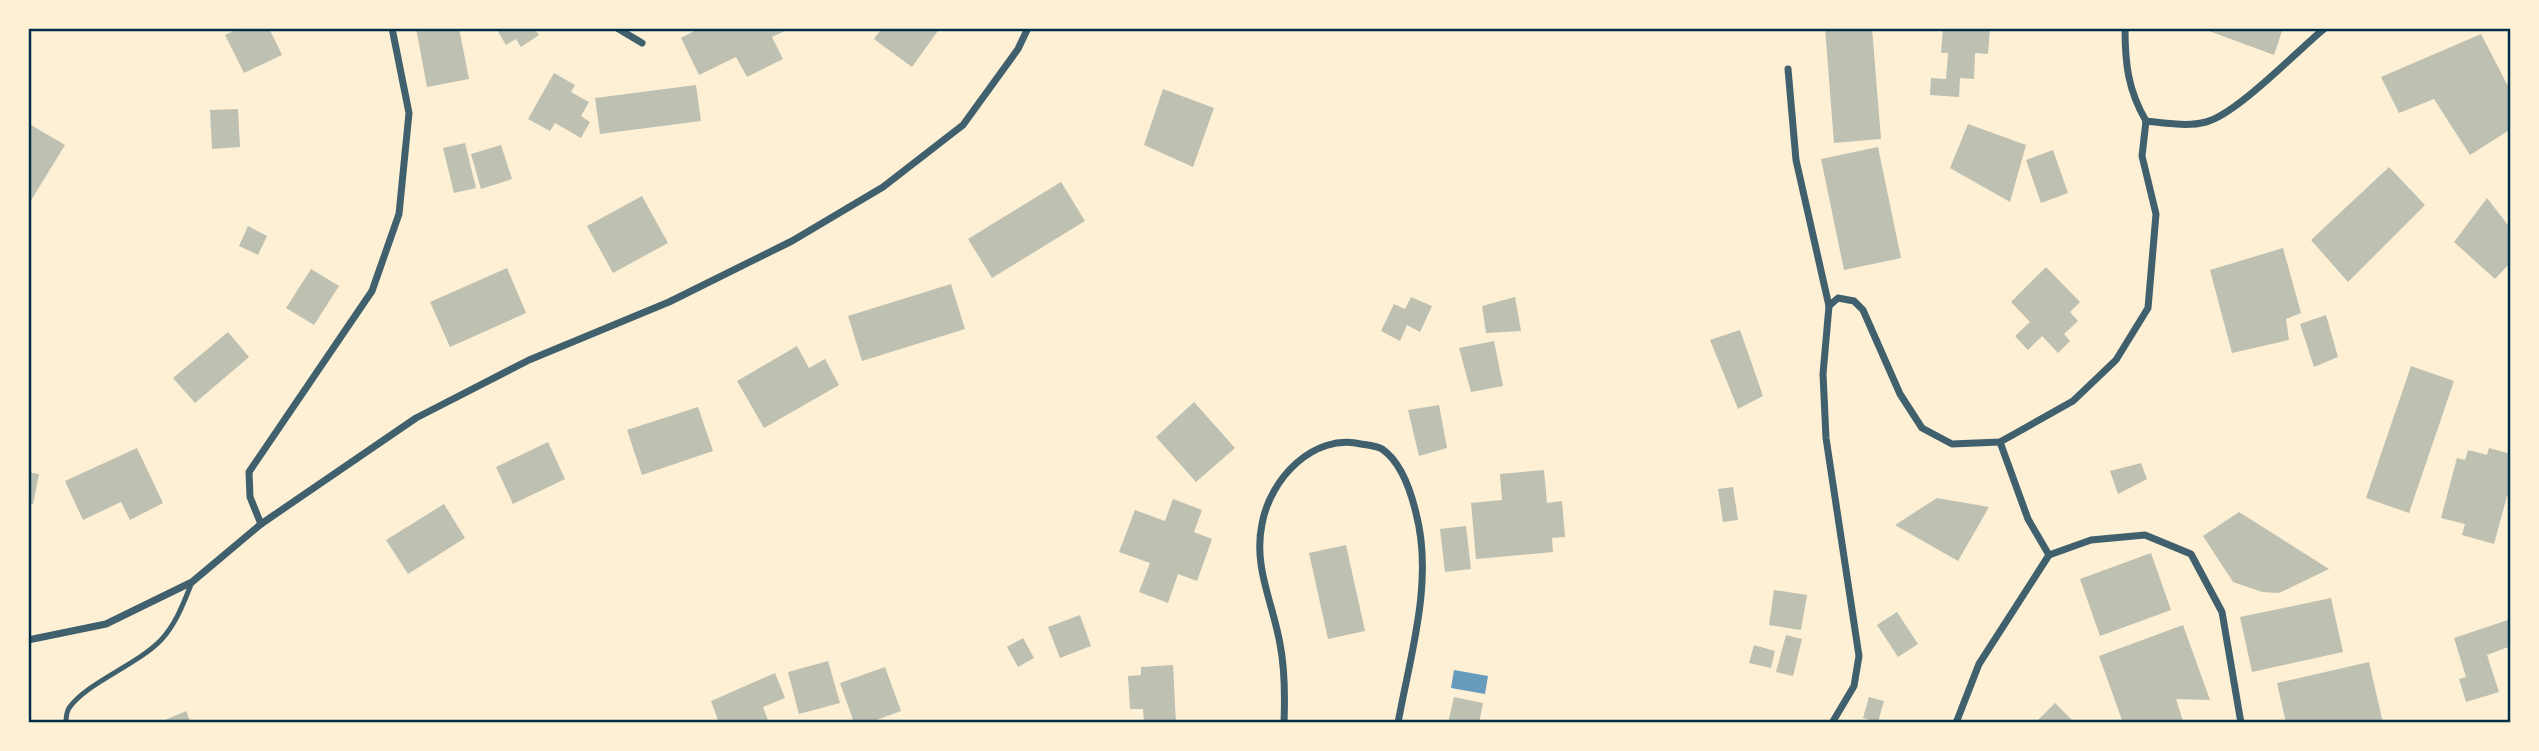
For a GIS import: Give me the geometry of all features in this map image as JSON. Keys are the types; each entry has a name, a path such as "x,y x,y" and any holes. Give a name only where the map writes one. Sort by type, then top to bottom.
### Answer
{"street":[{"path":"261,524 250,497 249,472 372,291 398,214 409,113 391,28"},
{"path":"617,28 642,43"},
{"path":"28,640 106,624 192,582 261,524 416,418 529,360 693,290 792,242 883,187 963,125 1018,50 1028,28"},
{"path":"1829,306 1838,298 1854,301 1863,310 1900,394 1922,428 1952,444 2000,442 2073,401 2116,360 2148,308 2156,214 2142,156 2146,121 2133,99 2126,72 2125,28"},
{"path":"2146,121 2174,124 2207,122 2235,105 2325,28"},
{"path":"1788,69 1796,160 1829,306 1823,374 1826,439 1859,656 1854,686 1832,723"},
{"path":"1283,723 1280,643 1260,570 1262,524 1275,490 1302,456 1345,440 1381,448 1402,473 1416,514 1421,543 1422,590 1398,723"},
{"path":"2000,442 2028,519 2049,555"},
{"path":"1956,723 1979,664 2049,555 2091,540 2145,535 2191,554 2222,612 2241,723"}],"lane":[{"path":"66,723 66,713 80,697 139,659 163,638 180,612 192,582"}],"water":[{"path":"1454,670 1488,676 1485,694 1451,688"}],"building":[{"path":"240,28 269,28 282,55 244,73 225,35"},
{"path":"416,28 459,28 469,79 427,87"},
{"path":"496,28 534,28 539,35 521,47 516,39 506,45"},
{"path":"700,28 791,28 772,37 783,59 747,77 736,57 699,75 681,38"},
{"path":"882,28 940,28 912,67 874,39"},
{"path":"1825,28 1872,28 1881,139 1834,143"},
{"path":"1943,28 1990,28 1988,54 1975,53 1974,79 1960,78 1959,97 1930,95 1931,78 1946,79 1948,53 1941,53"},
{"path":"2201,28 2283,28 2274,55"},
{"path":"2481,34 2511,92 2511,129 2470,155 2434,99 2399,113 2381,77"},
{"path":"554,73 575,85 571,92 589,102 581,116 590,122 581,138 555,123 550,131 528,119"},
{"path":"696,85 701,121 600,134 595,98"},
{"path":"1163,89 1214,108 1193,167 1144,145"},
{"path":"238,109 240,147 212,149 210,110"},
{"path":"1968,124 2026,145 2010,202 1950,168"},
{"path":"31,125 65,145 30,202 28,130"},
{"path":"465,143 476,188 454,193 443,148"},
{"path":"501,145 512,179 481,189 471,154"},
{"path":"1878,147 1901,258 1844,270 1821,159"},
{"path":"2053,150 2068,193 2041,203 2026,160"},
{"path":"2389,167 2425,205 2348,282 2311,240"},
{"path":"1061,182 1085,221 992,278 968,239"},
{"path":"642,196 668,243 613,273 587,226"},
{"path":"2487,198 2511,229 2511,262 2495,279 2454,242"},
{"path":"248,226 267,236 258,255 239,246"},
{"path":"2283,248 2301,313 2286,319 2289,340 2232,353 2210,270"},
{"path":"2046,267 2080,302 2070,312 2078,321 2064,334 2070,341 2058,353 2042,336 2028,350 2015,336 2030,322 2011,302"},
{"path":"507,268 526,313 450,347 430,302"},
{"path":"311,269 339,286 314,325 286,308"},
{"path":"951,284 965,329 862,361 848,316"},
{"path":"1411,297 1432,306 1420,332 1407,325 1400,341 1381,331 1394,304 1405,309"},
{"path":"1515,297 1521,331 1486,333 1482,306"},
{"path":"2326,315 2338,357 2314,367 2300,324"},
{"path":"1740,330 1763,396 1738,409 1710,340"},
{"path":"228,332 249,357 195,403 173,378"},
{"path":"1494,341 1503,386 1471,392 1459,348"},
{"path":"797,346 809,368 825,359 839,385 764,428 737,381"},
{"path":"2411,366 2454,381 2409,513 2366,498"},
{"path":"1194,402 1235,448 1196,482 1156,437"},
{"path":"1439,405 1447,448 1419,456 1408,410"},
{"path":"698,407 713,451 642,475 627,430"},
{"path":"548,442 565,479 513,504 496,467"},
{"path":"137,448 163,503 130,520 121,502 83,520 65,481"},
{"path":"2489,448 2511,454 2511,497 2507,496 2494,544 2462,535 2465,524 2441,518 2457,458 2465,460 2468,450 2487,455"},
{"path":"2141,463 2147,479 2118,494 2110,471"},
{"path":"1544,470 1547,503 1562,501 1565,537 1552,538 1553,552 1476,559 1471,503 1502,500 1500,474"},
{"path":"28,472 39,474 33,504 28,503"},
{"path":"1733,487 1738,520 1723,522 1718,489"},
{"path":"1937,498 1989,507 1958,561 1895,525"},
{"path":"1173,499 1202,510 1194,532 1212,539 1197,581 1178,574 1168,603 1139,592 1150,563 1119,552 1135,510 1165,521"},
{"path":"444,504 465,538 408,574 386,540"},
{"path":"2239,512 2329,569 2279,593 2262,592 2233,582 2203,536"},
{"path":"1466,526 1471,569 1445,572 1440,529"},
{"path":"1346,545 1365,631 1328,639 1309,553"},
{"path":"2151,553 2171,610 2100,636 2080,579"},
{"path":"1774,590 1807,595 1801,630 1769,625"},
{"path":"2331,598 2343,652 2252,672 2240,617"},
{"path":"1897,612 1918,644 1898,657 1877,625"},
{"path":"1080,615 1091,646 1060,658 1048,627"},
{"path":"2508,620 2511,646 2487,655 2499,692 2466,702 2459,679 2466,677 2454,638"},
{"path":"2183,625 2210,700 2176,699 2183,721 2179,723 2123,723 2099,656"},
{"path":"1786,635 1802,639 1793,676 1776,672"},
{"path":"1023,638 1034,658 1018,667 1007,647"},
{"path":"1754,645 1775,651 1771,668 1749,663"},
{"path":"828,661 840,703 799,714 788,672"},
{"path":"2369,662 2383,723 2286,723 2277,683"},
{"path":"1173,665 1176,723 1144,723 1143,709 1130,709 1128,676 1141,675 1141,667"},
{"path":"885,667 901,711 868,723 854,723 840,683"},
{"path":"775,673 785,698 763,707 769,723 719,723 711,701"},
{"path":"1454,697 1483,703 1479,723 1448,723"},
{"path":"1869,697 1884,701 1878,722 1863,718"},
{"path":"2055,703 2075,723 2035,723"},
{"path":"186,711 191,723 158,723"}]}
